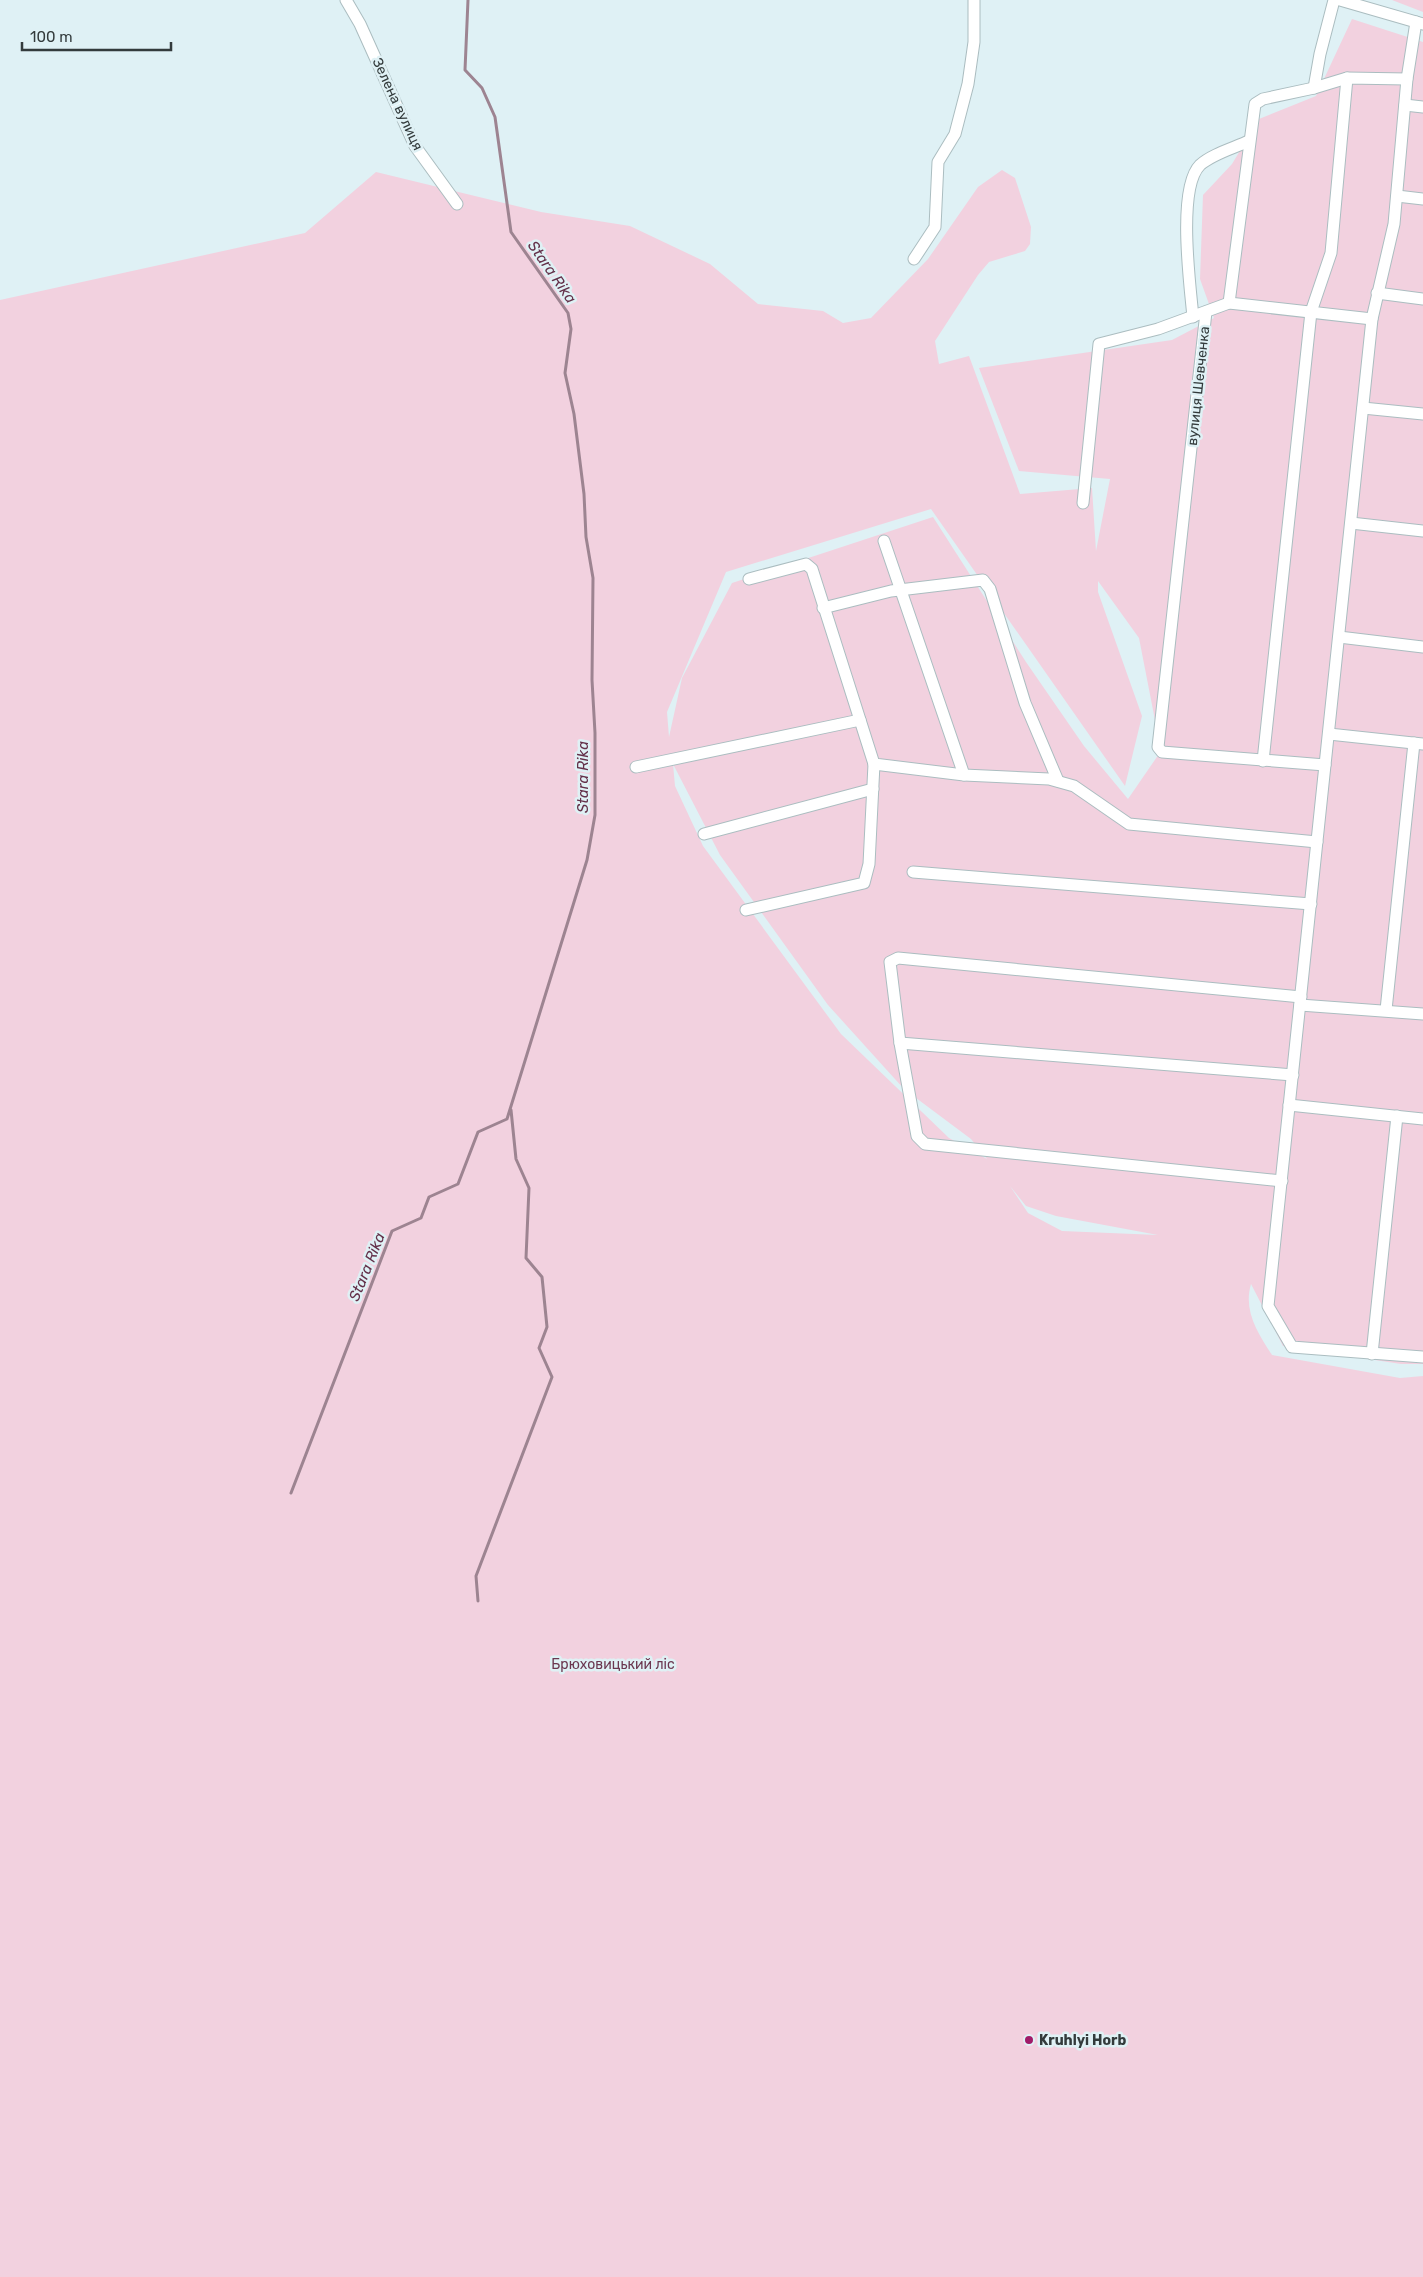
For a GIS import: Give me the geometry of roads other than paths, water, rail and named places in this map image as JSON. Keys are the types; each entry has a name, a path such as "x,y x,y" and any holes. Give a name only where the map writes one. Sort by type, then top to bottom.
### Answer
{"street":[{"name":"Зелена вулиця","path":"346,0 360,24 415,146 457,204"},
{"path":"914,259 935,227 938,162 955,134 968,84 974,42 974,0"},
{"path":"1314,88 1320,54 1334,0"},
{"path":"1340,0 1419,23 1407,79 1394,224 1372,319 1268,1306 1292,1347 1423,1357"},
{"path":"1362,0 1371,8"},
{"path":"1325,765 1263,761 1311,312 1330,252 1347,78"},
{"path":"1372,319 1229,303 1249,141 1255,104 1263,99 1314,88 1347,78 1407,79"},
{"path":"1405,105 1423,107"},
{"path":"1193,317 1188,258 1187,206 1190,184 1200,166 1249,141"},
{"path":"1397,196 1423,198"},
{"path":"1377,293 1423,298"},
{"name":"вулиця Шевченка","path":"1229,303 1206,312 1158,747 1162,752 1263,761"},
{"path":"1082,503 1099,344 1158,329 1206,312"},
{"path":"1363,408 1423,414"},
{"path":"1351,523 1423,531"},
{"path":"884,541 964,775"},
{"path":"746,910 864,883 869,864 874,764 812,569 806,564 749,580"},
{"path":"823,608 901,590 983,580 990,588 1025,703 1058,781"},
{"path":"1339,637 1423,647"},
{"path":"636,767 860,720"},
{"path":"1329,734 1419,743 1386,1010"},
{"path":"874,764 964,775 1049,779 1074,786 1129,824 1317,842"},
{"path":"704,834 873,789"},
{"path":"913,872 1311,904"},
{"path":"1282,1181 925,1144 918,1136 900,1043 890,962 898,958 1423,1014"},
{"path":"900,1043 1293,1075"},
{"path":"1290,1105 1423,1119"},
{"path":"1372,1354 1397,1116"}],"waterway":[{"name":"Stara Rika","path":"291,1493 392,1231 421,1218 429,1197 458,1184 478,1132 507,1119 587,860 595,815 595,733 592,680 593,578 586,537 584,494 574,414 565,373 571,329 568,313 511,232 495,117 482,88 465,70 468,0"},
{"path":"478,1601 476,1576 552,1377 539,1348 547,1327 542,1277 526,1258 529,1188 516,1159 511,1110"}],"place":[{"name":"Kruhlyi Horb","path":"1029,2040"}],"park label":[{"name":"Брюховицький ліс","path":"613,1664"}]}
